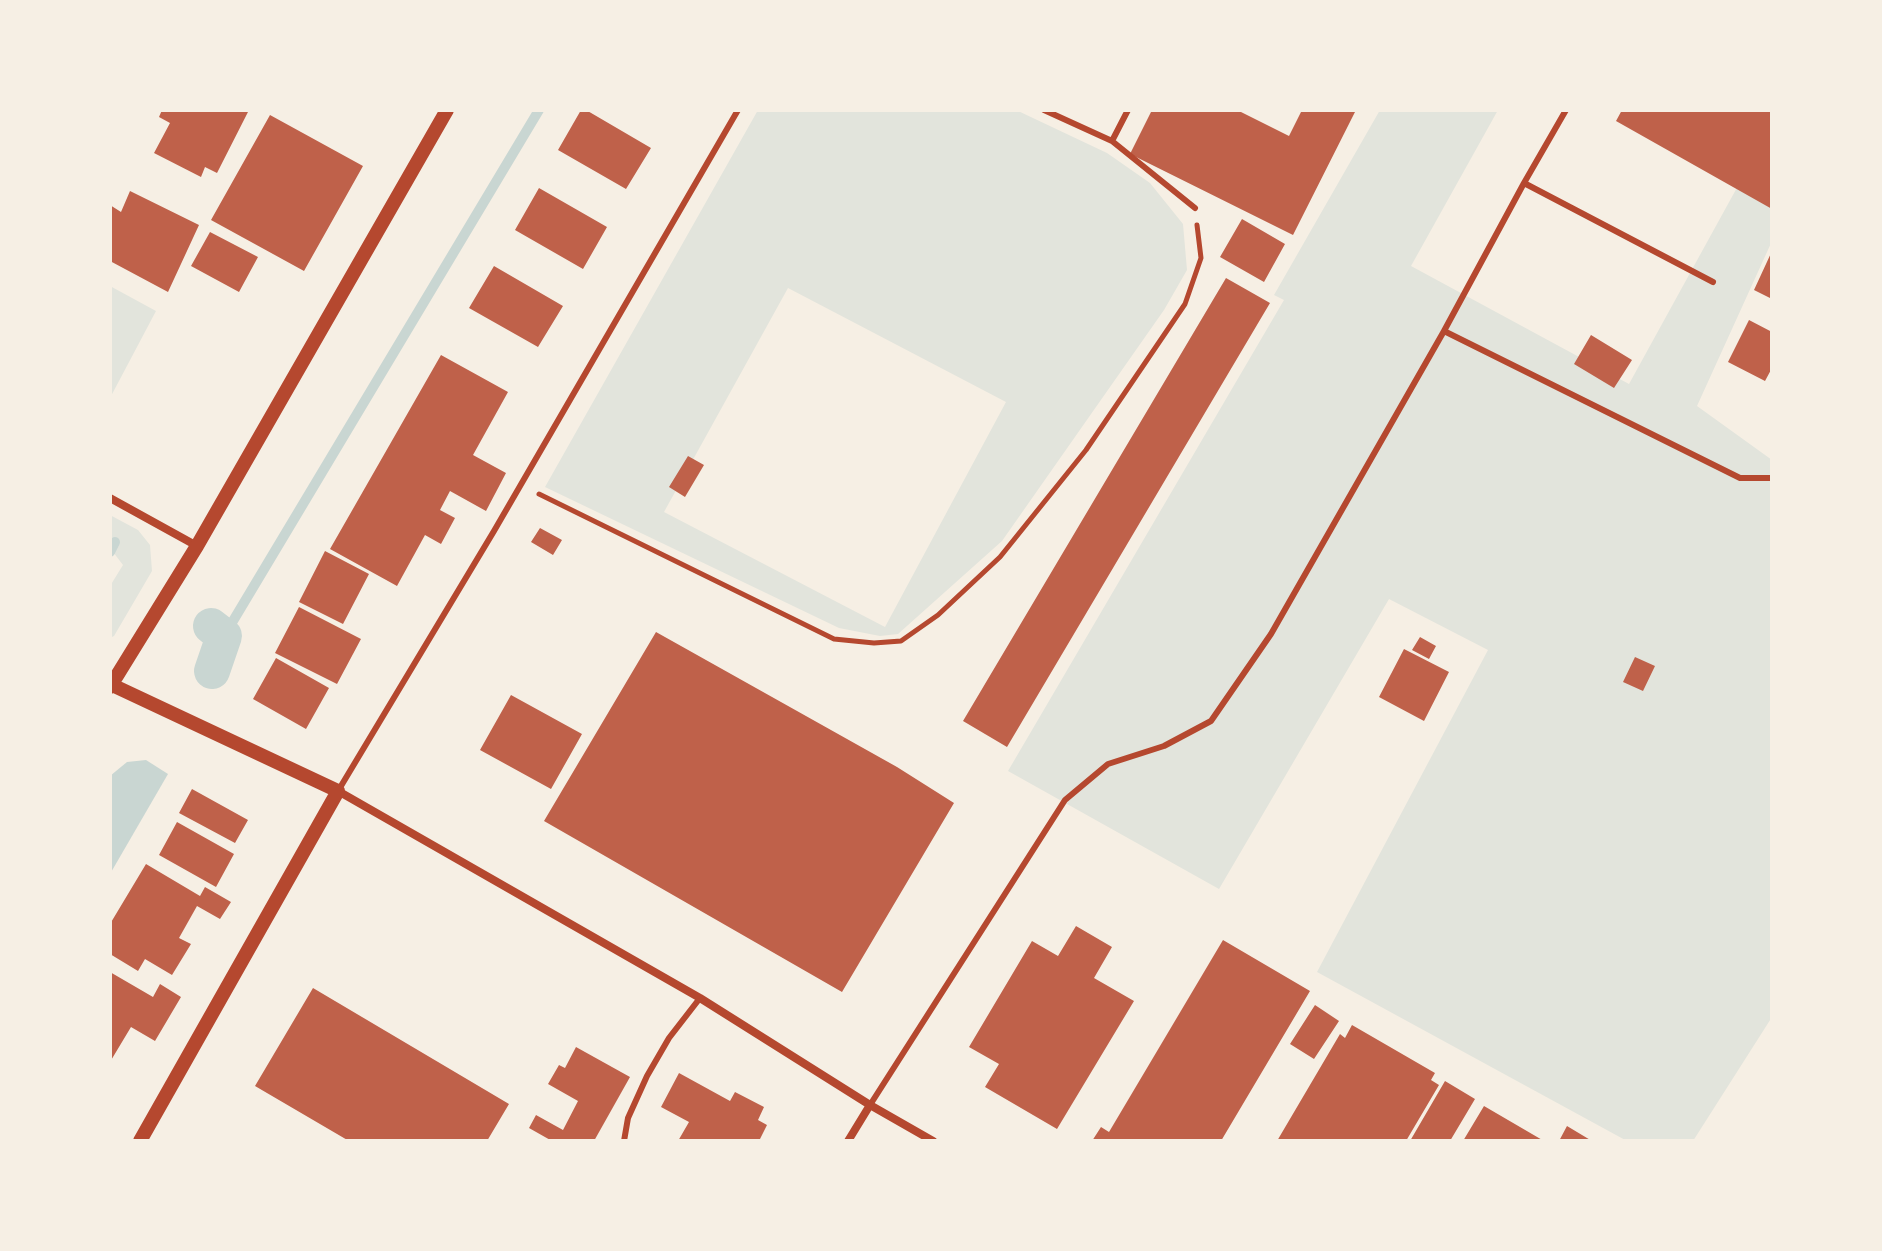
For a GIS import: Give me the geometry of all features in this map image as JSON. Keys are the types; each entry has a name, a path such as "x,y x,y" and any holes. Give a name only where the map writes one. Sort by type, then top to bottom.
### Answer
{"street":[{"path":"447,110 197,546 110,685 338,791 700,998 933,1141"},
{"path":"110,498 197,546"},
{"path":"140,1141 338,791"},
{"path":"848,1141 870,1105"}],"lane":[{"path":"338,791 738,110"},
{"path":"1044,110 1112,141 1195,208"},
{"path":"1112,141 1128,110"},
{"path":"870,1105 1065,800 1108,764 1164,746 1211,721 1271,634 1566,110"},
{"path":"1524,183 1713,282"},
{"path":"1444,331 1740,478 1772,478"},
{"path":"624,1141 628,1118 647,1076 669,1038 700,998"}],"path":[{"path":"520,485 834,639 874,643 901,641 938,615 1000,557 1086,450 1185,304 1201,258 1195,208"}],"shaded area":[{"path":"758,110 1016,110 1107,153 1150,183 1183,224 1187,270 1164,310 1002,541 898,634 880,636 839,628 545,487","holes":["788,288 1006,402 885,627 664,512"]},
{"path":"1380,110 1498,110 1411,266 1629,384 1772,124 1772,241 1697,406 1772,460 1772,1017 1693,1141 1627,1141 1317,972 1488,650 1389,599 1219,889 1008,771 1284,300 1274,295"},
{"path":"110,286 156,311 110,398"},
{"path":"110,515 138,530 150,545 152,571 110,638 110,586 123,565 110,548"},
{"path":"146,760 168,774 110,874 110,776 127,762"}],"building":[{"path":"162,110 249,110 217,173 205,167 201,177 154,153 170,123 159,117"},
{"path":"581,110 651,148 626,189 558,150"},
{"path":"1152,110 1237,110 1289,136 1302,110 1356,110 1293,235 1130,154"},
{"path":"1622,110 1772,110 1772,209 1616,121"},
{"path":"270,115 363,166 304,271 211,220"},
{"path":"539,188 607,227 583,269 515,230"},
{"path":"130,191 199,225 168,292 110,261 110,205 121,212"},
{"path":"1242,219 1285,244 1264,282 1220,257"},
{"path":"210,232 258,257 239,292 191,266"},
{"path":"1772,251 1772,299 1754,290"},
{"path":"494,266 563,306 538,347 469,308"},
{"path":"1226,278 1270,303 1007,747 963,721"},
{"path":"1749,320 1772,332 1772,368 1765,381 1728,362"},
{"path":"1591,335 1632,360 1614,388 1574,364"},
{"path":"441,355 508,392 473,455 506,473 486,511 450,491 440,510 455,518 441,544 425,535 397,586 330,549"},
{"path":"688,456 704,465 685,497 669,487"},
{"path":"540,528 562,540 553,555 531,542"},
{"path":"325,551 369,574 343,624 299,602"},
{"path":"299,607 361,639 337,684 275,653"},
{"path":"656,632 897,767 954,803 842,992 544,821"},
{"path":"1420,637 1436,646 1429,659 1412,650"},
{"path":"1404,649 1449,672 1424,721 1379,697"},
{"path":"1635,657 1655,666 1643,691 1623,682"},
{"path":"276,658 329,688 306,729 253,699"},
{"path":"511,695 582,734 551,789 480,750"},
{"path":"192,789 248,820 235,843 179,813"},
{"path":"177,822 234,854 216,887 159,855"},
{"path":"146,864 200,896 205,887 231,902 220,919 197,906 179,938 191,944 172,975 145,959 138,971 110,954 110,924"},
{"path":"1076,926 1112,947 1094,978 1134,1001 1057,1129 985,1087 999,1064 969,1047 1032,941 1058,956"},
{"path":"1223,940 1310,991 1221,1141 1092,1141 1101,1127 1109,1132"},
{"path":"110,972 153,997 160,984 181,997 155,1041 131,1027 110,1062"},
{"path":"313,988 509,1104 487,1141 349,1141 255,1086"},
{"path":"1315,1005 1339,1021 1314,1059 1290,1044"},
{"path":"1352,1025 1435,1073 1431,1080 1439,1085 1406,1141 1277,1141 1340,1034 1345,1038"},
{"path":"576,1047 630,1077 594,1141 552,1141 529,1128 536,1115 563,1130 578,1101 548,1084 559,1065 565,1068"},
{"path":"679,1073 730,1101 735,1092 764,1107 758,1120 767,1125 759,1141 678,1141 689,1122 661,1107"},
{"path":"1445,1081 1475,1099 1450,1141 1410,1141"},
{"path":"1484,1106 1544,1141 1463,1141"},
{"path":"1567,1126 1592,1141 1559,1141"}],"waterway":[{"path":"224,636 539,110"},
{"path":"110,552 115,542"},
{"path":"211,626 224,636 212,671"}]}
